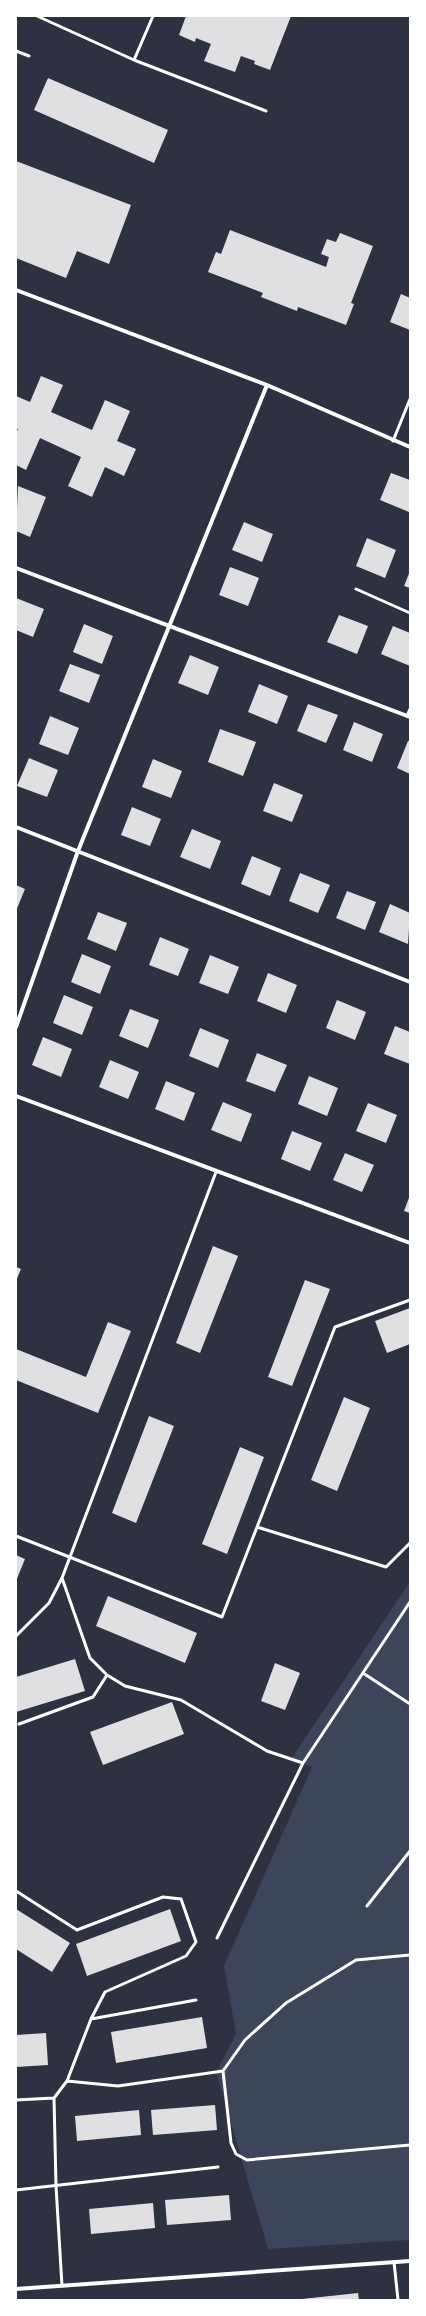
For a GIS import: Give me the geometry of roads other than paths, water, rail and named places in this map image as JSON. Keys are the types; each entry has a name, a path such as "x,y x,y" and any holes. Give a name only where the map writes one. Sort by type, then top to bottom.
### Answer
{"street":[{"path":"16,290 267,386 410,447"},
{"path":"16,1027 78,851 168,626 267,386"},
{"path":"16,568 409,717"},
{"path":"16,827 410,982"},
{"path":"16,1096 216,1172 410,1243"},
{"path":"16,2289 410,2261"}],"lane":[{"path":"37,16 134,60 266,111"},
{"path":"134,60 152,16"},
{"path":"16,51 29,56"},
{"path":"393,440 410,399"},
{"path":"356,589 410,613"},
{"path":"409,717 410,709"},
{"path":"16,1636 49,1603 62,1578 216,1172"},
{"path":"16,1536 222,1617 335,1328 410,1300"},
{"path":"257,1527 386,1567 410,1543"},
{"path":"62,1578 90,1658 107,1675 125,1686 181,1700 267,1750 303,1764"},
{"path":"217,1938 303,1764 410,1602"},
{"path":"363,1673 410,1704"},
{"path":"19,1724 93,1697 107,1675"},
{"path":"367,1906 410,1851"},
{"path":"16,1891 77,1930 163,1897 181,1899 196,1942 186,1956 105,1992 91,2019 67,2082 54,2098 56,2186 62,2286"},
{"path":"410,1955 356,1960 286,2003 245,2040 223,2071 231,2143 236,2154 247,2160 410,2145"},
{"path":"91,2019 196,2000"},
{"path":"67,2082 118,2086 223,2071"},
{"path":"16,2100 54,2098"},
{"path":"16,2190 218,2167"},
{"path":"394,2262 398,2300"}]}
